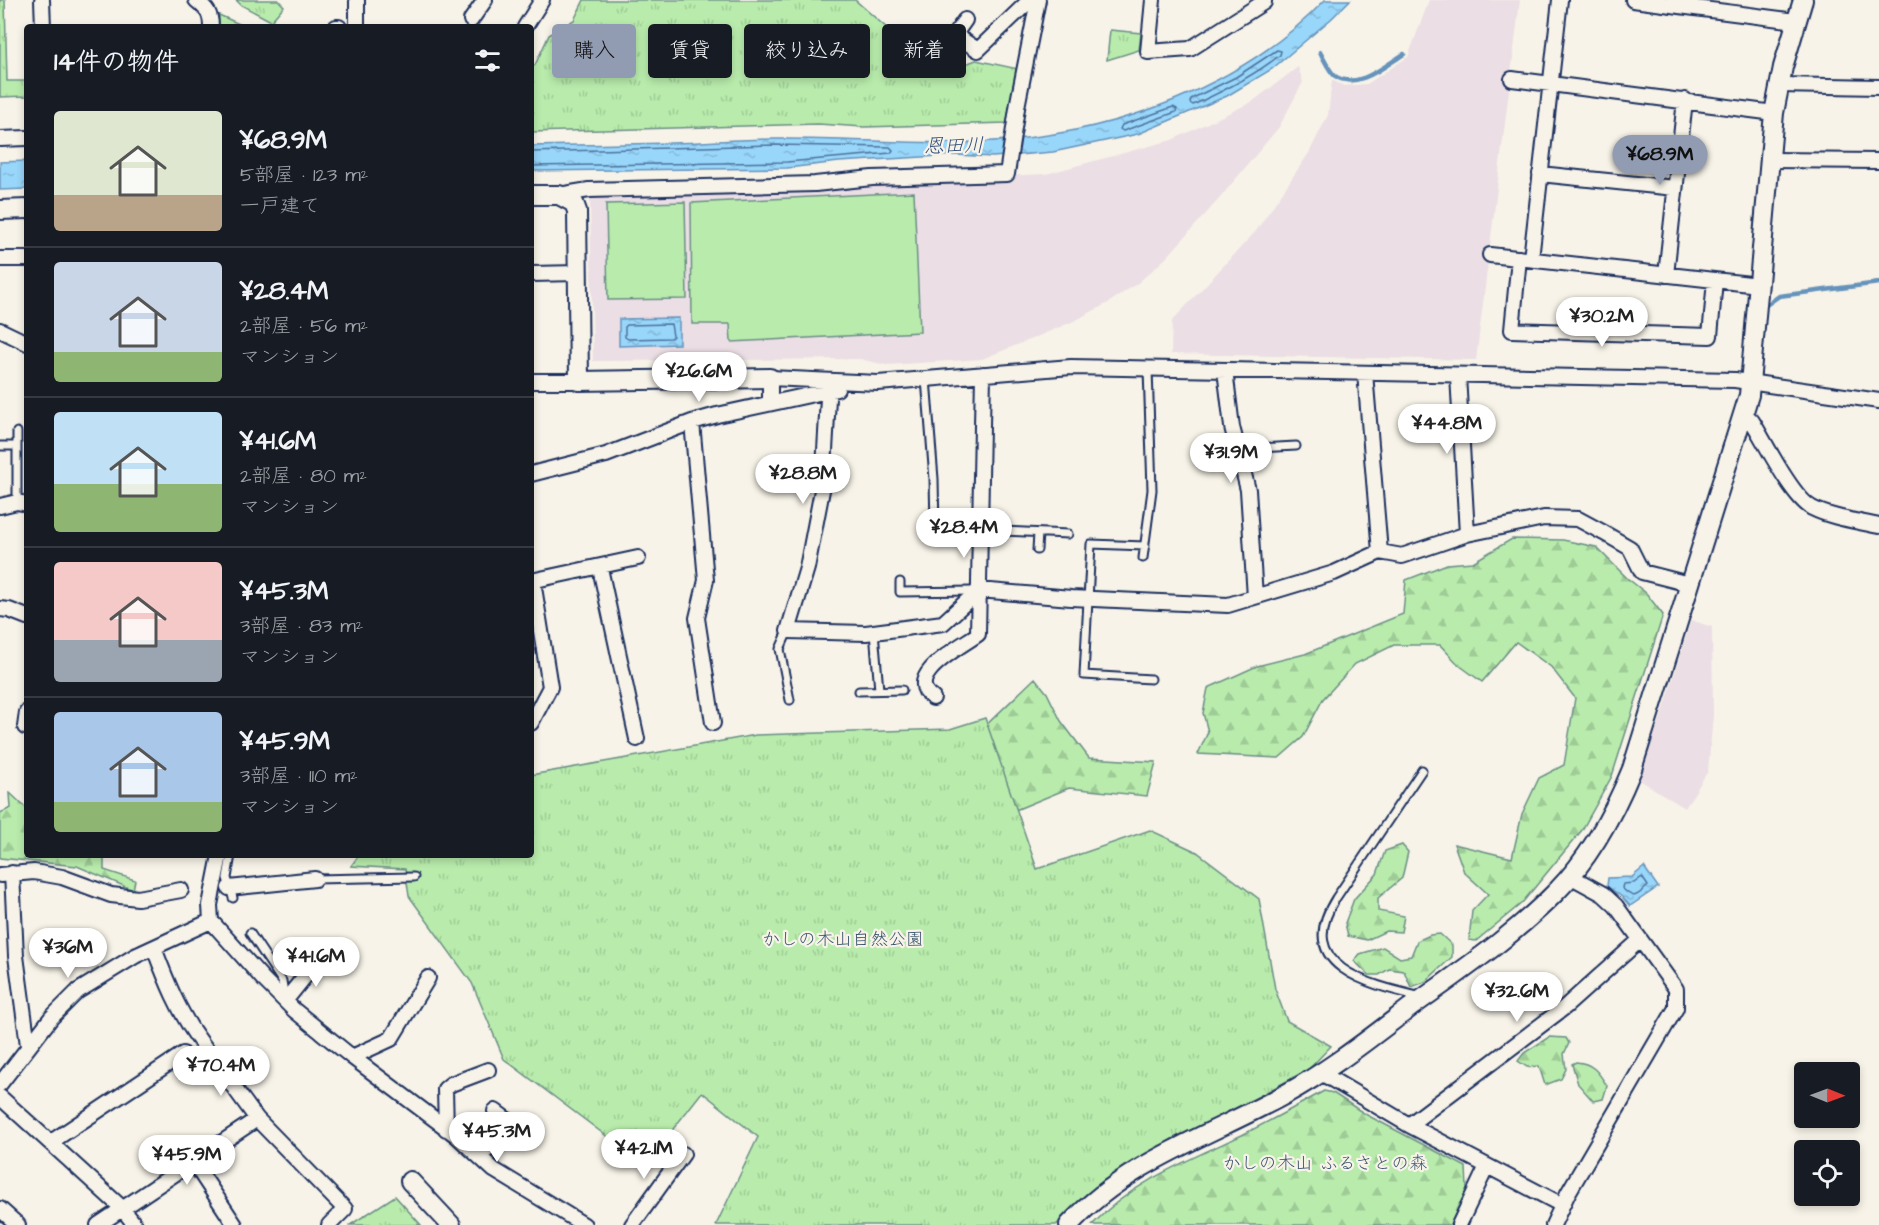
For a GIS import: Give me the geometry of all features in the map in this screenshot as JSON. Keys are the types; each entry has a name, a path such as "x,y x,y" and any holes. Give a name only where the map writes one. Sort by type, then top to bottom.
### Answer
{"street":[{"path":"42,0 43,24"},
{"path":"196,0 208,9 212,24"},
{"path":"357,0 357,24"},
{"path":"471,20 485,0"},
{"path":"527,24 542,0"},
{"path":"965,20 950,41 978,50 1030,0"},
{"path":"534,195 559,195 589,190 815,184 872,178 1006,174 1038,0"},
{"path":"1153,0 1148,52 1190,49 1264,0"},
{"path":"1560,0 1540,174 1512,330 1710,336 1715,280"},
{"path":"1633,0 1796,21"},
{"path":"1069,1225 1097,1197 1135,1171 1265,1105 1321,1073 1508,936 1539,909 1570,876 1589,850 1623,791 1632,769 1743,412 1750,381 1774,113 1779,85 1803,0"},
{"path":"1512,79 1774,113"},
{"path":"1779,85 1879,87"},
{"path":"1666,275 1685,100"},
{"path":"0,139 24,138"},
{"path":"1770,160 1879,161"},
{"path":"1540,174 1675,188"},
{"path":"559,195 574,203 577,211 579,381"},
{"path":"0,210 24,209"},
{"path":"1490,255 1759,285"},
{"path":"0,259 24,259"},
{"path":"534,274 578,273"},
{"path":"0,330 24,342"},
{"path":"534,381 770,378 829,386 1071,367 1750,381 1879,401"},
{"path":"1225,370 1232,427 1248,490 1255,597"},
{"path":"1365,373 1380,552"},
{"path":"933,698 925,693 922,685 926,674 934,665 978,634 983,374"},
{"path":"1458,375 1467,534"},
{"path":"770,378 770,402"},
{"path":"534,473 606,456 692,422 829,386"},
{"path":"829,386 823,485 807,568 788,631 874,632 943,623 979,590 1089,599 1228,605 1334,573 1380,552 1402,556 1467,534 1544,518 1578,519 1630,548 1642,572 1689,584"},
{"path":"1743,412 1752,421 1794,490 1810,507 1831,515 1879,526"},
{"path":"692,422 706,580 697,618 713,723"},
{"path":"0,506 22,503"},
{"path":"534,581 639,558"},
{"path":"600,568 637,739"},
{"path":"534,593 550,687 534,717"},
{"path":"0,609 24,616"},
{"path":"219,858 210,905 211,921 285,1001 352,1057 452,1133 494,1170 584,1225"},
{"path":"28,1045 6,874 34,872 62,877 111,894 138,898 181,890"},
{"path":"1553,1225 1562,1205 1676,1008 1676,989 1616,906 1603,894 1570,876"},
{"path":"231,893 315,879"},
{"path":"0,1084 28,1045 78,991 135,956 211,921"},
{"path":"1409,1125 1565,1007 1640,940"},
{"path":"154,948 167,984 191,1029 257,1119 345,1209 329,1225"},
{"path":"285,1001 322,956"},
{"path":"352,1057 391,1039 428,978"},
{"path":"51,1142 183,1054"},
{"path":"452,1133 445,1089 451,1084 488,1070"},
{"path":"1321,1073 1409,1125 1562,1205"},
{"path":"0,1097 122,1208 135,1225"},
{"path":"495,1111 529,1136"},
{"path":"98,1225 257,1119"},
{"path":"452,1133 460,1131 486,1151 508,1120"},
{"path":"632,1225 683,1154"},
{"path":"194,1163 235,1225"},
{"path":"1459,1225 1487,1166"},
{"path":"410,1181 451,1225"},
{"path":"0,1209 18,1225"}],"lane":[{"path":"1143,558 1152,490 1148,369"},
{"path":"926,379 934,479 934,528 1068,534"},
{"path":"17,432 22,503"},
{"path":"0,446 17,446"},
{"path":"1238,449 1296,446"},
{"path":"1037,550 1038,533"},
{"path":"1145,546 1091,544 1084,675 1151,679"},
{"path":"900,582 900,592 979,590"},
{"path":"788,631 780,649 790,700"},
{"path":"874,632 879,690"},
{"path":"1136,670 1136,679"},
{"path":"859,691 902,690"},
{"path":"1422,770 1335,898 1323,927 1324,942 1330,956 1341,969 1356,978 1424,998"},
{"path":"230,858 227,878 231,893"},
{"path":"315,879 414,878"},
{"path":"250,933 282,981 285,1001"}],"shaded area":[{"path":"1429,0 1520,0 1476,360 1171,354 1172,321 1256,231 1309,153 1328,115 1332,80 1344,86 1367,84 1408,57"},
{"path":"1298,67 1303,82 1279,127 1166,258 1139,282 1108,303 1074,321 1029,340 982,359 886,365 860,359 593,361 590,195 1046,174 1172,140 1252,102"},
{"path":"1691,620 1712,627 1713,715 1708,771 1685,808 1638,779 1664,709"}],"green space":[{"path":"0,0 5,0 7,81 24,81 24,96 0,97"},
{"path":"236,0 278,0 284,6 271,21"},
{"path":"584,0 855,0 882,24 882,78 966,78 966,64 976,60 1018,69 1007,123 864,127 818,124 534,132 534,66 552,33 552,78 636,78 636,24 567,24 574,20"},
{"path":"219,15 239,24 219,24"},
{"path":"1110,30 1141,33 1139,50 1107,60"},
{"path":"914,192 920,332 731,342 730,324 692,324 691,203"},
{"path":"685,202 687,299 608,300 606,204"},
{"path":"1512,539 1563,540 1596,547 1627,578 1646,593 1663,615 1612,776 1582,830 1522,903 1476,941 1469,940 1472,911 1488,894 1464,872 1454,844 1512,858 1522,814 1539,778 1564,765 1575,698 1551,667 1516,642 1482,682 1459,665 1440,645 1394,645 1355,664 1323,699 1303,737 1279,758 1198,754 1208,732 1203,713 1208,688 1257,666 1305,654 1403,614 1406,580 1447,564 1473,562"},
{"path":"1035,678 1047,693 1061,721 1089,758 1156,762 1147,796 1069,788 986,822 925,784"},
{"name":"かしの木山自然公園","path":"985,718 1037,869 1150,830 1197,852 1259,899 1275,989 1287,1021 1331,1046 1309,1069 1133,1161 1099,1186 1056,1225 716,1225 758,1137 702,1092 645,1165 504,1059 472,983 409,896 405,869 351,866 357,858 534,858 534,774 756,735 950,729"},
{"path":"10,793 24,806 24,858 104,858 104,870 135,880 133,890 77,866 0,858 0,813 11,808"},
{"path":"1402,845 1408,852 1402,878 1378,898 1378,911 1404,916 1401,932 1386,931 1367,940 1348,936 1345,923 1354,899 1377,874 1385,851"},
{"path":"1440,934 1452,945 1452,957 1425,982 1411,987 1404,971 1389,969 1379,975 1369,975 1354,961 1360,954 1383,947 1400,958 1411,956 1417,941 1430,935"},
{"path":"1549,1037 1566,1038 1569,1043 1564,1054 1566,1069 1561,1079 1545,1085 1539,1066 1527,1067 1518,1061 1524,1053"},
{"path":"1576,1062 1590,1066 1601,1076 1607,1086 1603,1099 1593,1101 1578,1084 1572,1064"},
{"name":"かしの木山 ふるさとの森","path":"1324,1091 1333,1093 1365,1114 1466,1167 1467,1189 1450,1225 1092,1225 1125,1196 1162,1173 1252,1130"},
{"path":"395,1196 421,1225 350,1225"}],"water":[{"name":"恩田川","path":"1325,0 1350,0 1272,69 1227,96 1138,134 1053,152 993,157 956,155 839,162 787,168 534,171 534,146 750,139 967,142 1039,136 1085,128 1129,116 1215,81 1254,58 1291,31"},
{"path":"24,161 24,189 0,190 0,162"},
{"path":"679,318 679,344 619,346 619,319"},
{"path":"1644,867 1658,887 1630,906 1607,886 1608,878 1632,877"}],"waterway":[{"path":"1320,52 1335,76 1344,80 1362,79 1404,54"},
{"path":"1765,306 1779,296 1879,283"}]}
